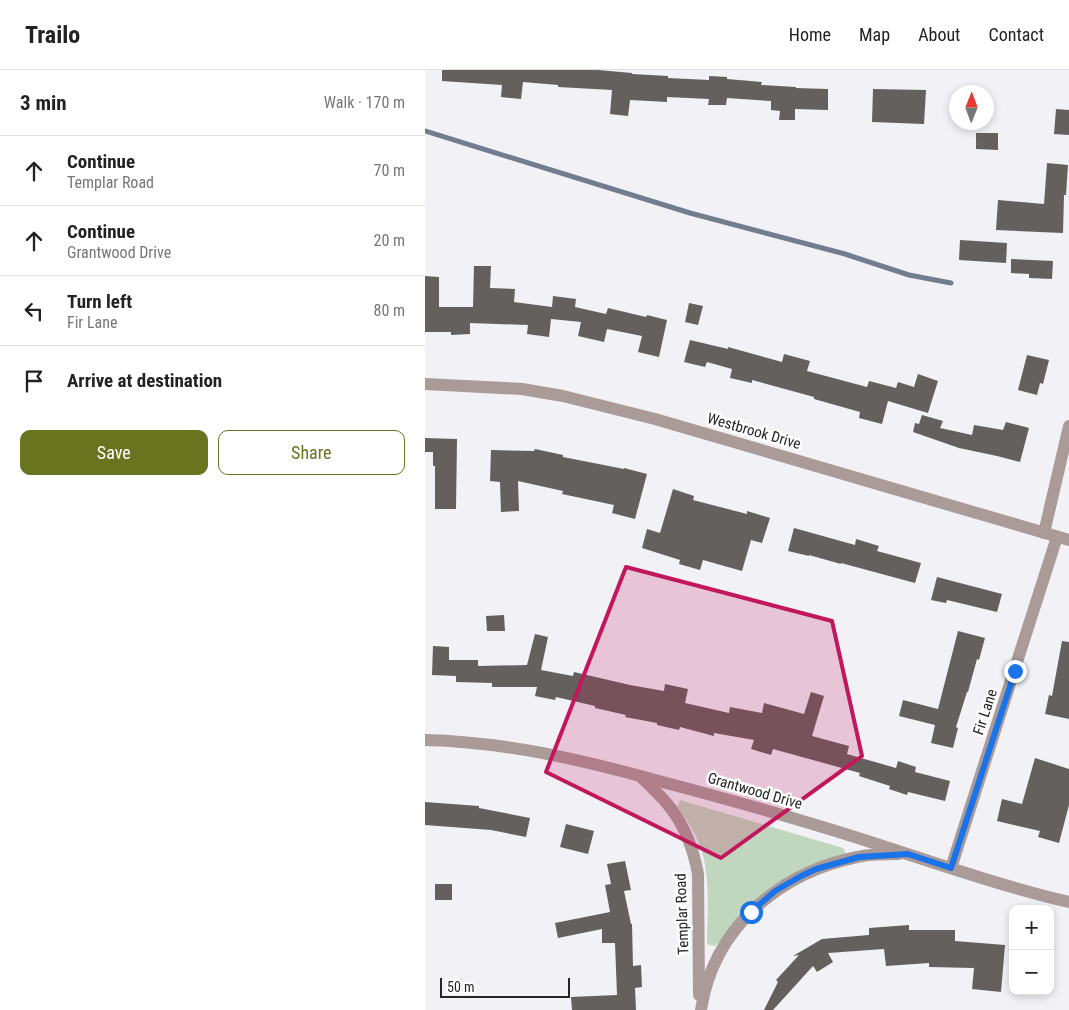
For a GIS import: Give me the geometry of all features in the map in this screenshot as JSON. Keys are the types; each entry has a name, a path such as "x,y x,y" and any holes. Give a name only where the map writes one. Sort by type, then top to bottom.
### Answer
{"street":[{"name":"Westbrook Drive","path":"425,384 522,389 563,396 655,419 1063,538"},
{"path":"1044,533 1069,426"},
{"name":"Fir Lane","path":"951,868 1063,538"},
{"name":"Grantwood Drive","path":"425,740 487,744 574,759 768,811 1025,891 1069,902"},
{"name":"Templar Road","path":"640,776 673,810 695,860 698,874 700,1010"},
{"name":"Templar Road","path":"700,1010 712,970 728,940 751,912 775,891 816,869 845,860 859,857 908,854"}],"highlighted area":[{"path":"626,567 832,621 862,756 721,858 546,772"}],"green space":[{"path":"680,800 843,848 846,853 812,865 781,881 715,946 707,944 707,875 696,836 677,807"}],"building":[{"path":"442,70 598,70 668,76 668,78 709,80 709,76 727,77 727,79 762,82 761,85 828,89 828,110 795,109 795,120 779,120 780,111 771,110 771,101 727,98 726,105 708,105 709,99 667,97 667,102 630,100 628,116 610,114 612,90 558,87 558,85 523,82 521,99 501,97 502,85 442,81"},
{"path":"873,89 926,90 924,124 872,122"},
{"path":"1056,109 1069,110 1069,135 1054,134"},
{"path":"976,133 998,133 998,150 976,149"},
{"path":"1047,163 1068,165 1066,195 1064,195 1063,233 996,230 998,200 1044,204"},
{"path":"960,240 1007,243 1006,263 959,260"},
{"path":"1011,259 1053,261 1052,279 1029,278 1029,274 1011,273"},
{"path":"474,266 491,266 490,288 515,289 514,302 552,307 553,296 576,299 575,307 606,314 608,308 667,320 659,357 638,352 642,336 607,329 604,342 578,336 581,322 551,319 549,337 527,334 528,325 470,323 470,334 451,335 451,332 425,332 425,276 439,277 439,307 473,307"},
{"path":"689,303 703,306 698,325 685,322"},
{"path":"690,340 728,349 728,347 782,362 784,354 810,361 807,371 867,387 869,381 896,388 898,382 914,387 918,374 938,381 928,413 888,401 882,424 859,418 860,412 814,399 814,397 752,380 752,383 730,378 732,369 707,362 705,367 684,362"},
{"path":"1027,355 1049,360 1043,384 1040,383 1037,395 1018,390"},
{"path":"922,415 943,421 940,428 972,435 974,425 1003,430 1006,422 1029,428 1020,462 959,448 913,432 915,423 919,424"},
{"path":"425,438 457,439 456,509 435,509 435,466 433,466 433,452 425,452"},
{"path":"535,449 563,455 563,457 647,474 635,519 612,513 614,505 562,494 563,491 518,481 519,511 501,512 500,482 490,481 491,450 534,451"},
{"path":"673,489 694,496 693,500 747,514 747,511 770,518 762,543 751,540 742,571 703,560 700,570 679,564 680,560 642,548 647,529 660,533"},
{"path":"794,528 855,545 856,539 879,546 877,551 921,563 915,583 788,551"},
{"path":"937,577 1002,594 997,612 947,600 946,603 931,600"},
{"path":"504,615 505,631 487,631 486,616"},
{"path":"958,631 985,638 956,727 958,728 953,748 931,743 935,725 899,716 903,700 938,709"},
{"path":"535,634 548,637 541,670 573,676 574,672 664,691 665,684 688,689 685,703 729,713 730,707 762,713 764,703 804,714 811,692 824,696 812,736 849,746 847,754 896,768 898,761 916,767 915,772 950,781 945,801 908,792 907,795 889,789 890,786 859,776 860,773 773,749 771,755 751,749 754,740 714,733 714,736 680,727 679,730 657,725 657,723 625,717 626,715 595,708 595,706 556,697 555,700 535,696 537,687 492,687 492,683 456,682 456,676 432,675 433,646 449,647 449,660 478,660 478,666 527,665"},
{"path":"1062,641 1069,642 1069,719 1045,714 1049,695 1052,696"},
{"path":"1035,758 1069,769 1069,805 1059,843 1038,837 1040,831 997,821 1002,799 1022,804"},
{"path":"425,802 479,806 479,808 530,818 526,837 491,830 425,825"},
{"path":"566,824 594,831 588,854 560,847"},
{"path":"625,861 631,890 624,891 632,924 633,966 641,965 642,987 635,988 636,1010 572,1010 571,997 617,995 615,943 602,943 602,929 558,938 555,923 610,912 605,885 611,884 607,864"},
{"path":"435,884 452,884 452,900 435,900"},
{"path":"909,925 909,930 955,930 955,941 1005,945 1001,992 972,989 974,968 929,967 929,963 886,966 884,949 828,953 833,962 817,972 813,966 773,1010 764,1010 778,982 776,980 799,955 793,956 822,939 869,935 869,928"}],"waterway":[{"path":"425,131 690,213 845,254 909,275 951,283"}],"route":[{"path":"751,912 788,882 816,869 859,857 908,854 951,868 1015,671"}]}
